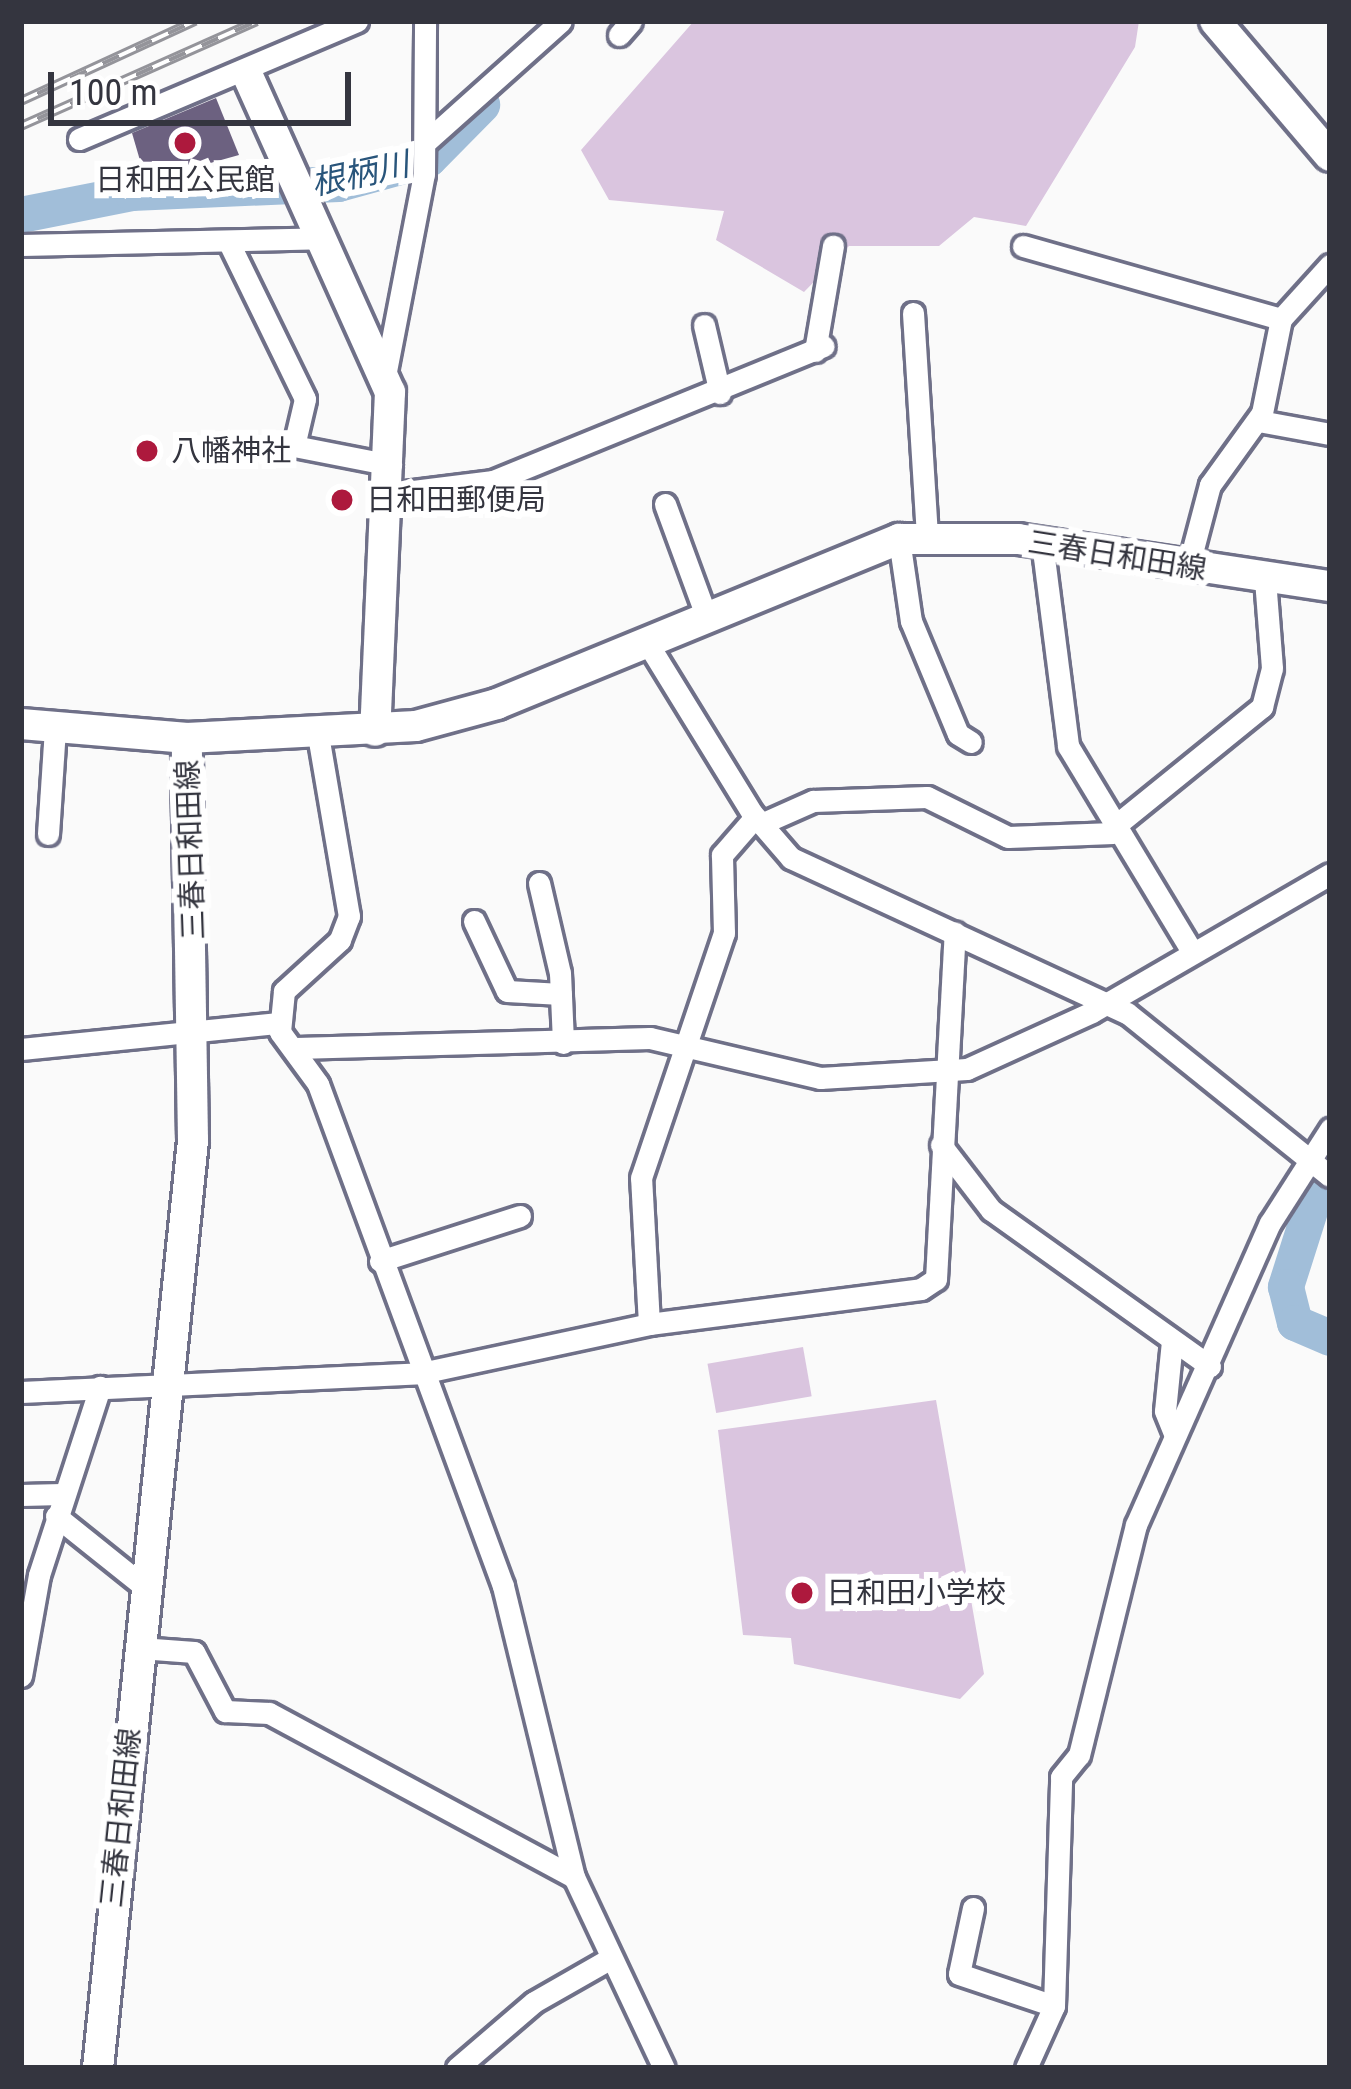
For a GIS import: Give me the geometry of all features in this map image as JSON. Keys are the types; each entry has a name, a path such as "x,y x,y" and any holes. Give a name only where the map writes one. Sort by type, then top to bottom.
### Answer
{"main road":[{"path":"1215,21 1330,156"},
{"path":"247,74 386,371 390,479 375,731"},
{"name":"三春日和田線","path":"98,2068 170,1381 196,1026 187,738 375,731 496,704 913,538 1042,542 1188,568 1330,586"},
{"path":"21,724 187,738"}],"street":[{"path":"79,139 247,74 357,21"},
{"path":"386,371 428,140 425,21"},
{"path":"428,140 561,21"},
{"path":"21,244 230,245 323,238"},
{"path":"230,245 305,399 294,446 390,479 493,481 720,393 819,349 832,246"},
{"path":"1023,247 1281,319"},
{"path":"1188,568 1210,485 1259,421 1281,319 1330,265"},
{"path":"914,313 911,621 958,734 971,742"},
{"path":"704,325 720,393"},
{"path":"1259,421 1330,434"},
{"path":"665,505 707,618"},
{"path":"1042,542 1062,722 1111,831 1191,950"},
{"path":"649,1324 637,1200 660,1112 691,1046 724,933 722,855 758,820 808,802 927,797 1008,837 1111,831 1262,707 1272,668 1265,579"},
{"path":"648,644 758,820 791,858 1108,1001 1330,1176"},
{"path":"48,834 56,728"},
{"path":"318,735 349,916 340,940 284,992 279,1023 318,1084 503,1586 574,1877 664,2068"},
{"path":"296,1048 650,1038 820,1078 986,1065 1330,874"},
{"path":"539,883 562,994 563,1043"},
{"path":"474,921 507,991 562,994"},
{"path":"21,1392 170,1381 421,1373 649,1324 921,1289 936,1279 944,1071 956,933"},
{"path":"21,1049 196,1026 279,1023"},
{"path":"1027,2068 1054,2006 1061,1777 1079,1755 1136,1525 1270,1222 1330,1130"},
{"path":"941,1145 991,1210 1210,1366"},
{"path":"380,1261 520,1216"},
{"path":"1172,1341 1165,1411 1174,1433"},
{"path":"21,1676 59,1505 100,1387"},
{"path":"21,1495 59,1505 146,1588"},
{"path":"140,1648 194,1652 225,1711 269,1712 574,1877"},
{"path":"973,1908 959,1975 1054,2006"},
{"path":"457,2068 521,2011 611,1958"}],"shaded area":[{"path":"694,21 1139,21 1135,47 1026,226 974,217 939,246 849,246 804,292 716,240 724,211 609,200 581,150"},
{"path":"803,1347 812,1396 716,1413 707,1364"},
{"path":"936,1400 984,1674 960,1699 794,1664 791,1638 743,1635 718,1430"}],"building":[{"name":"日和田公民館","path":"216,98 239,155 146,181 132,133"}],"waterway":[{"name":"根柄川","path":"21,215 132,193 339,184 429,159 482,105"},
{"path":"1330,1148 1286,1287 1295,1323 1330,1338"}],"railway":[{"path":"21,101 195,21"},
{"path":"21,126 257,21"}],"place":[{"name":"日和田公民館","path":"185,143"},
{"name":"八幡神社","path":"147,451"},
{"name":"日和田郵便局","path":"342,500"},
{"name":"日和田小学校","path":"802,1593"}]}
